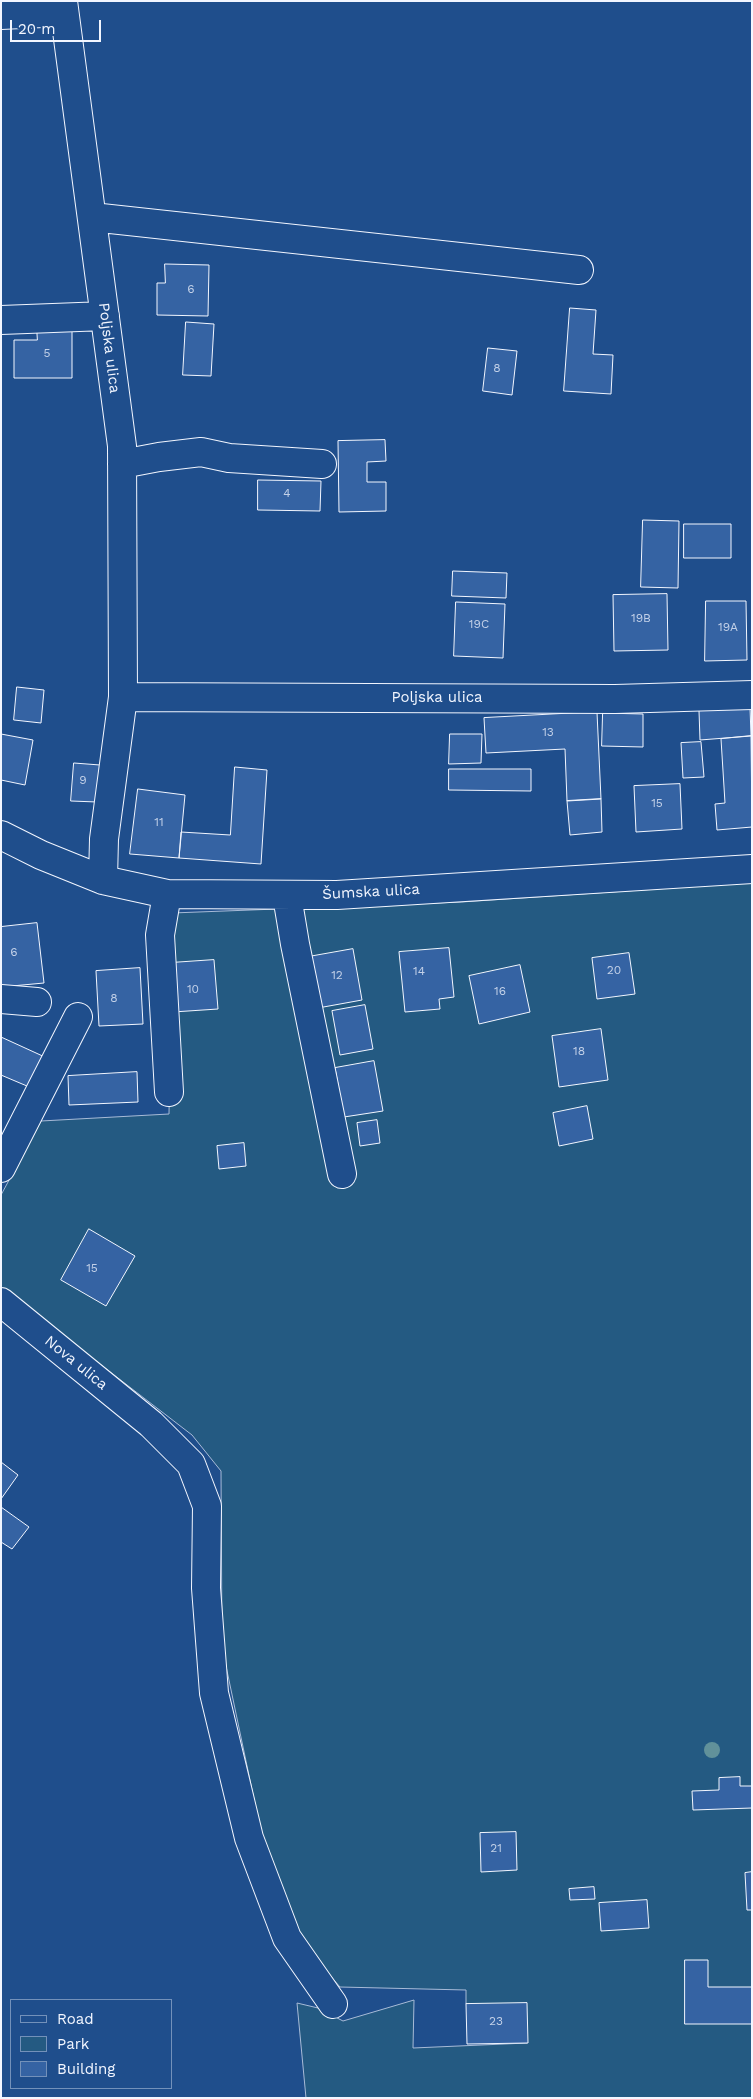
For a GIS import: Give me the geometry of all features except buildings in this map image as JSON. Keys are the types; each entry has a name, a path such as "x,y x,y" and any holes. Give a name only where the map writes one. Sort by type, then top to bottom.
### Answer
{"street":[{"path":"1,15 64,7"},
{"name":"Poljska ulica","path":"64,7 122,446 123,696 104,839 103,880"},
{"path":"92,217 579,270"},
{"path":"1,320 105,316"},
{"path":"122,464 201,452 229,458 322,464"},
{"name":"Poljska ulica","path":"123,696 615,699 752,694"},
{"name":"Šumska ulica","path":"1,835 41,855 103,880 168,894 336,895 752,869"},
{"path":"168,894 160,935 169,1092"},
{"path":"288,896 295,944 342,1174"},
{"path":"1,999 37,1002"},
{"path":"1,1168 78,1017"},
{"name":"Nova ulica","path":"1,1302 151,1424 191,1464 207,1506 206,1588 214,1693 249,1838 287,1938 333,2004"}],"green space":[{"path":"752,883 752,2098 306,2098 297,2003 318,2008 343,2021 414,2000 413,2048 527,2043 466,2004 466,1990 340,1987 303,1944 267,1861 222,1647 221,1471 192,1435 1,1288 1,1195 41,1121 169,1114 172,913 461,902"}]}
